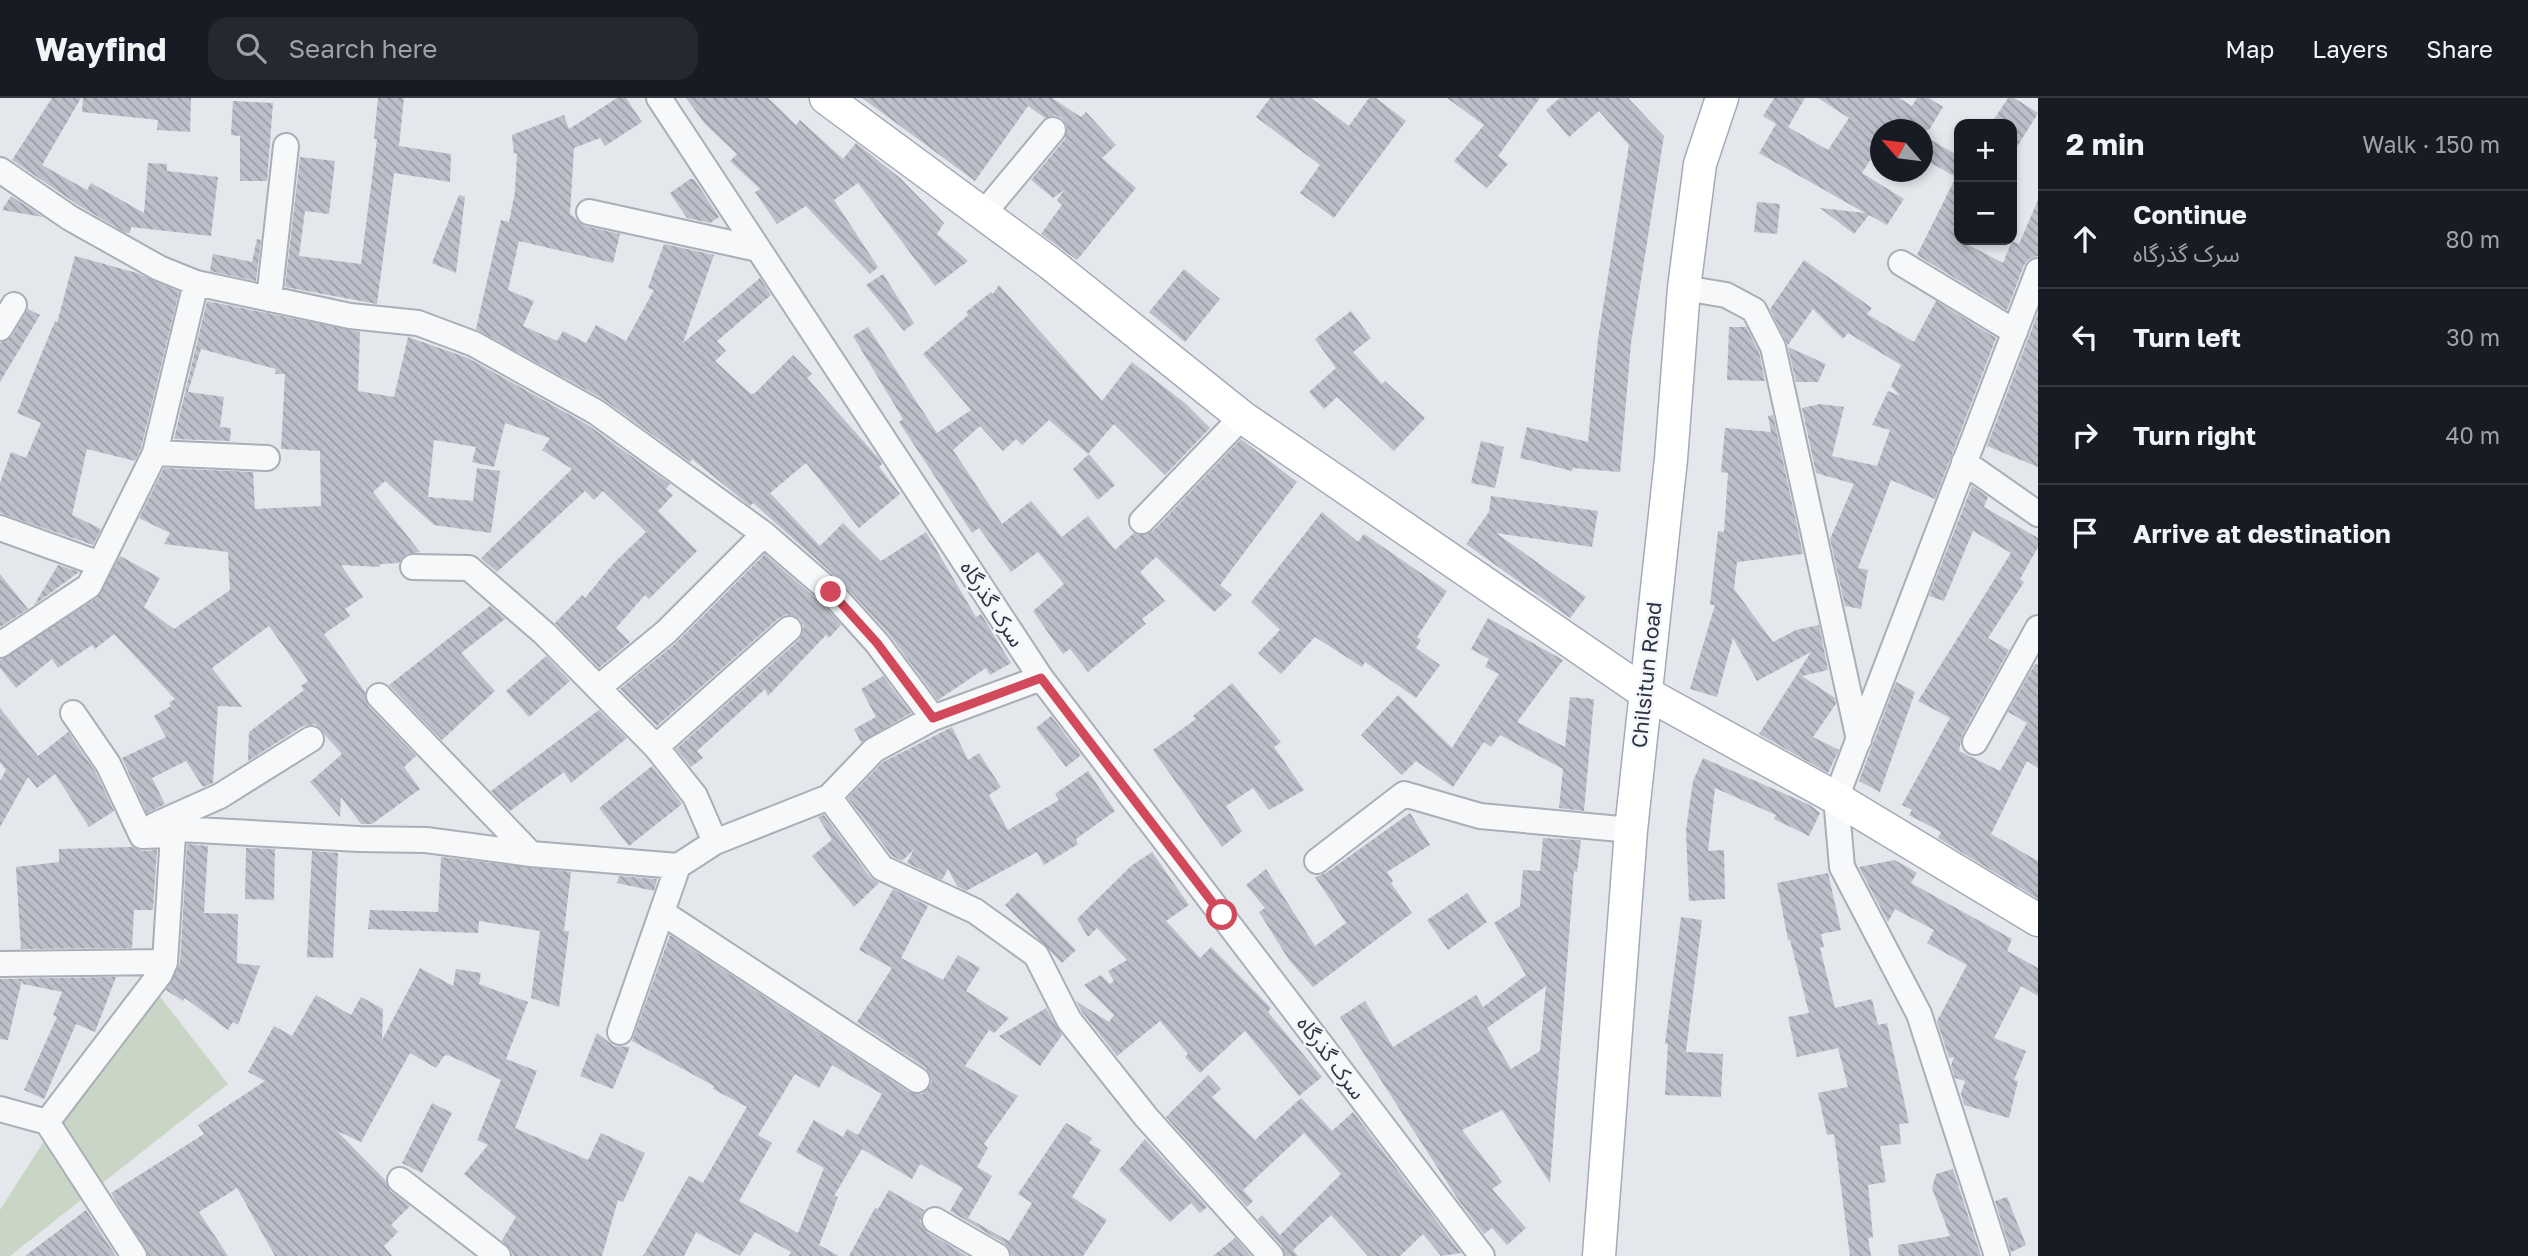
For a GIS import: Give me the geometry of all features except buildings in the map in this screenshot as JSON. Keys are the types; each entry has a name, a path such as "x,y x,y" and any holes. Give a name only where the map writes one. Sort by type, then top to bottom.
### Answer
{"main road":[{"path":"826,98 983,214 1242,417 1644,692 1836,798 2038,920"},
{"name":"Chilsitun Road","path":"1599,1256 1631,830 1671,458 1684,288 1700,164 1722,98"}],"street":[{"name":"سرک گذرگاه","path":"659,98 1041,678 1482,1256"},
{"path":"983,214 1053,130"},
{"path":"269,299 286,146"},
{"path":"0,170 70,218 159,268 196,283 350,316 418,323 474,344 597,412 764,534 831,592 877,643 933,718"},
{"path":"589,212 758,248"},
{"path":"1901,263 2015,332"},
{"path":"1997,1256 1919,1014 1842,867 1836,798 2038,271"},
{"path":"0,645 89,586 155,453 196,283"},
{"path":"1684,288 1726,295 1754,310 1773,347 1860,740"},
{"path":"0,328 14,305"},
{"path":"1142,521 1242,417"},
{"path":"155,453 267,458"},
{"path":"1964,462 2038,514"},
{"path":"0,528 100,564"},
{"path":"598,688 666,632 764,534"},
{"path":"413,567 469,568 545,634 656,747 695,796 715,842"},
{"path":"1975,742 2038,628"},
{"path":"656,747 789,629"},
{"path":"47,1122 144,995 165,962 173,835 179,829 426,840 531,853 678,866 715,842 829,797 874,750 933,718 1041,678"},
{"path":"379,695 531,853"},
{"path":"72,713 108,764 138,832 142,836 173,835"},
{"path":"138,832 220,796 311,739"},
{"path":"1317,861 1404,793 1480,816 1631,830"},
{"path":"829,797 882,867 975,911 1036,955 1069,1020 1146,1117 1271,1256"},
{"path":"620,1032 678,866"},
{"path":"663,913 917,1080"},
{"path":"0,964 165,962"},
{"path":"0,1109 47,1122 134,1256"},
{"path":"400,1180 498,1256"},
{"path":"935,1220 997,1256"}],"green space":[{"path":"154,989 228,1084 10,1256 0,1256 0,1210 58,1119"}],"route":[{"path":"831,592 877,643 933,718 1041,678 1222,915"}]}
